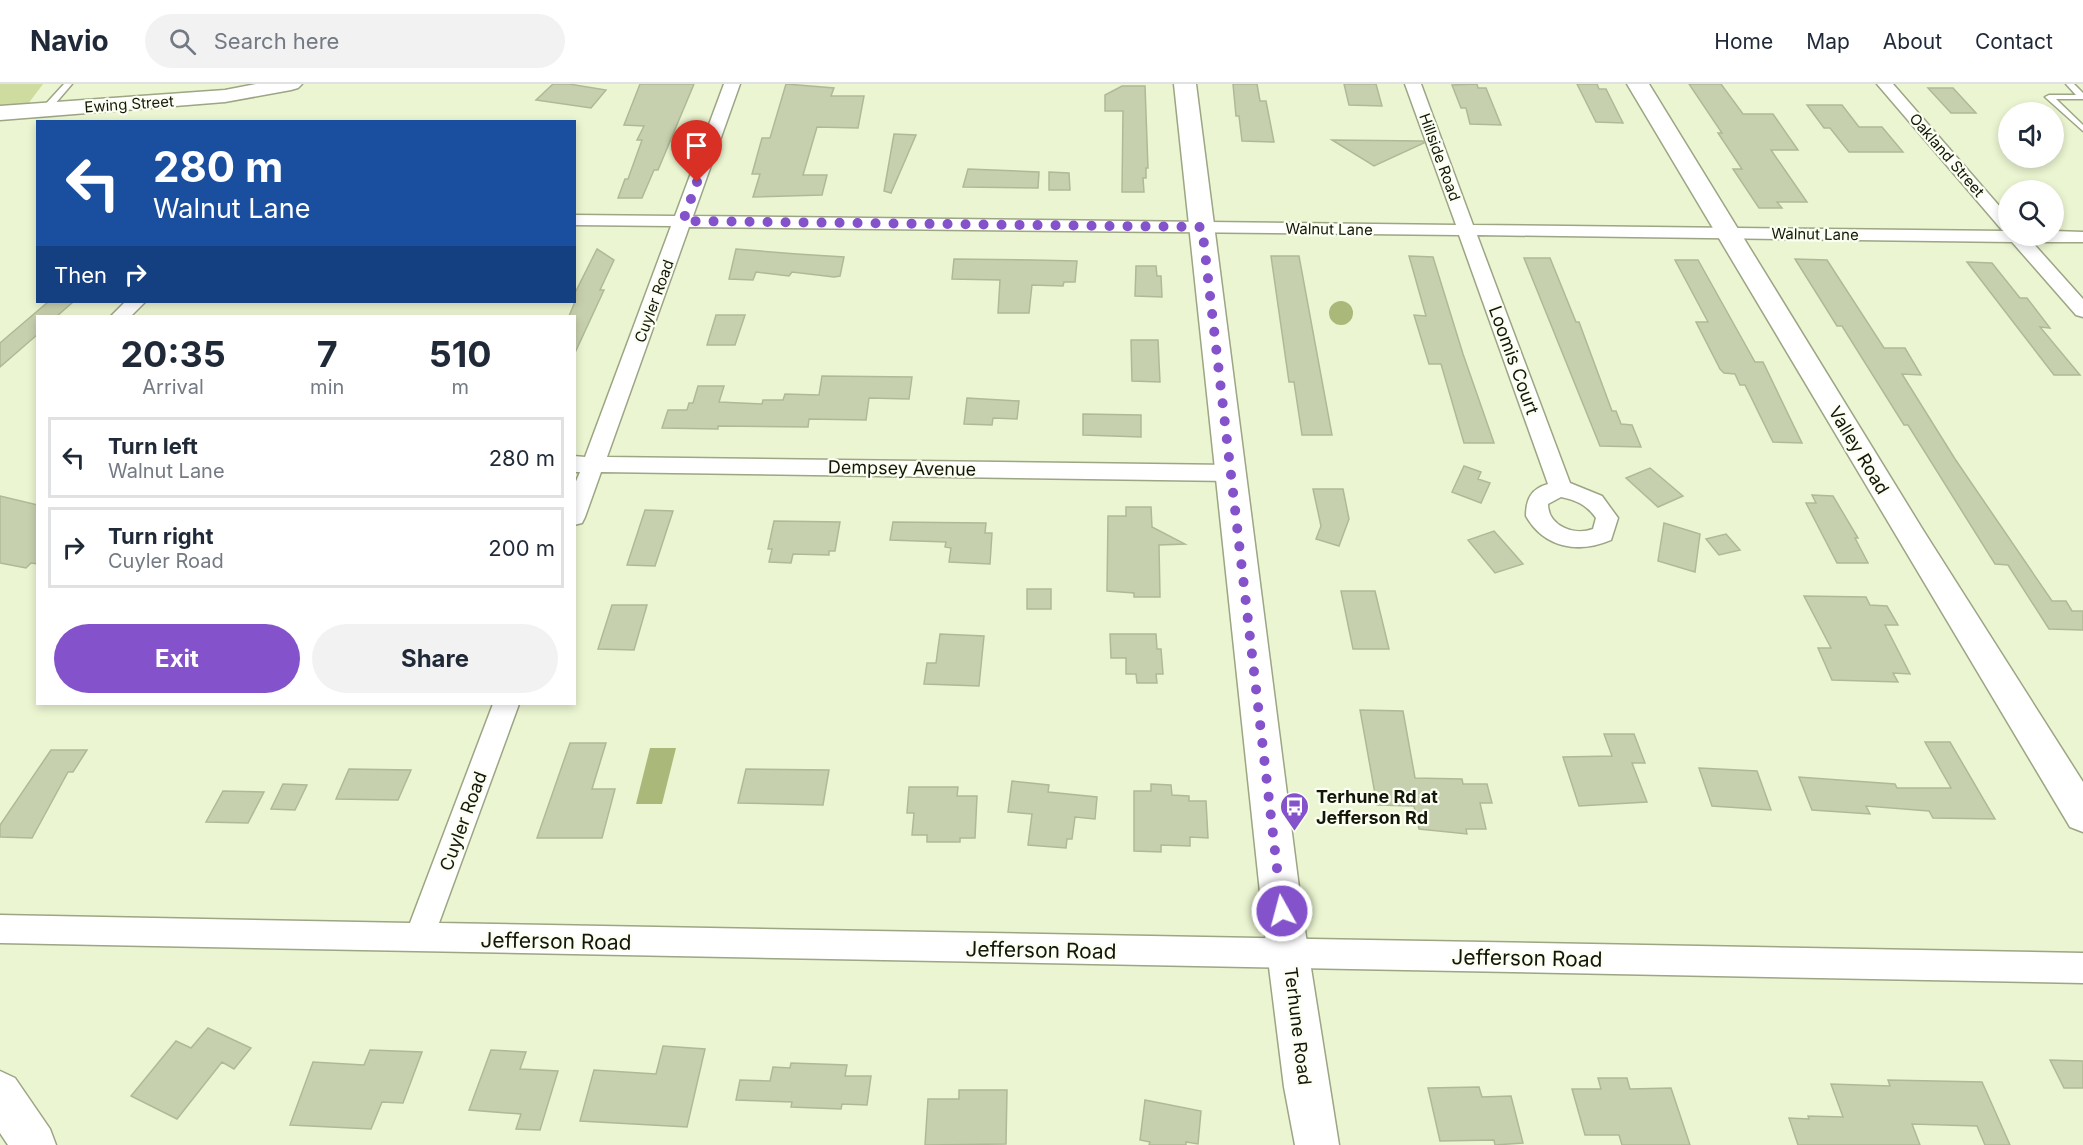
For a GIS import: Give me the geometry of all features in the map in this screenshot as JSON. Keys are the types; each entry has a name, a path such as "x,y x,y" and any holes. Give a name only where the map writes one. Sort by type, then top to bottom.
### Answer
{"street":[{"name":"Ewing Street","path":"0,113 186,99 291,84"},
{"name":"Cuyler Road","path":"576,506 584,464 683,221 732,84"},
{"name":"Terhune Road","path":"1185,84 1303,1070 1317,1145"},
{"name":"Hillside Road","path":"1413,84 1467,230"},
{"name":"Valley Road","path":"1638,84 1918,548 2083,814"},
{"name":"Oakland Street","path":"1885,84 1998,215"},
{"name":"Walnut Lane","path":"576,220 1730,233 1998,233"},
{"name":"Loomis Court","path":"1467,230 1561,489"},
{"name":"Walnut Lane","path":"2064,236 2083,237"},
{"name":"Oakland Street","path":"2026,246 2083,311"},
{"name":"Dempsey Avenue","path":"584,464 1230,473"},
{"name":"Cuyler Road","path":"419,938 506,705"},
{"name":"Jefferson Road","path":"0,929 2083,968"},
{"path":"0,1093 34,1145"}],"lane":[{"path":"45,110 68,84"},
{"path":"2070,84 2083,97"},
{"path":"2083,97 2049,97 2083,129"}],"shaded area":[{"path":"0,84 43,84 28,104 0,106"},
{"path":"1341,301 1349,305 1353,313 1349,321 1341,325 1333,321 1329,313 1333,305"},
{"path":"650,748 676,748 662,804 636,804"}],"building":[{"path":"553,84 606,90 591,108 536,100"},
{"path":"640,84 694,84 658,170 654,170 642,198 618,198 625,179 628,179 642,140 637,140 644,126 624,125"},
{"path":"786,84 834,88 831,96 864,96 858,128 817,127 803,175 827,175 822,195 753,197 760,174 752,174 762,138 770,138"},
{"path":"1233,84 1257,84 1260,101 1266,101 1274,142 1242,141 1239,116 1236,116"},
{"path":"1344,84 1376,84 1382,106 1349,105"},
{"path":"1477,84 1478,88 1486,88 1501,125 1470,124 1466,108 1461,108 1452,85"},
{"path":"1577,84 1597,84 1599,89 1606,89 1623,123 1596,122"},
{"path":"1689,84 1721,84 1743,114 1773,114 1798,150 1771,150 1807,202 1777,202 1782,208 1759,208 1733,169 1742,169 1718,133 1722,133"},
{"path":"1122,86 1145,86 1148,168 1146,168 1146,178 1143,178 1144,192 1122,192 1123,111 1105,111 1105,95"},
{"path":"1928,88 1953,88 1976,113 1951,113"},
{"path":"1807,105 1842,105 1859,127 1882,127 1903,152 1849,152 1830,128 1824,128"},
{"path":"894,134 916,135 891,193 884,191"},
{"path":"1332,140 1423,141 1424,143 1374,166"},
{"path":"968,169 1039,172 1038,188 963,187"},
{"path":"1049,172 1069,173 1070,190 1049,190"},
{"path":"597,249 614,260 600,290 604,290 576,351 576,315 569,315 576,303 576,291"},
{"path":"736,249 844,257 840,276 792,272 789,276 756,272 753,280 729,279"},
{"path":"1271,256 1299,256 1332,435 1302,435 1294,382 1289,382"},
{"path":"1409,256 1433,257 1494,443 1464,443 1441,364 1429,364 1414,315 1426,316"},
{"path":"1524,258 1550,258 1576,322 1579,322 1612,411 1616,411 1621,424 1632,425 1641,447 1600,446"},
{"path":"954,259 1077,261 1075,282 1064,282 1063,286 1032,285 1029,313 998,313 1000,280 952,279"},
{"path":"1795,259 1827,260 1884,348 1905,348 1921,375 1902,374 1955,459 2052,601 2066,601 2072,611 2083,611 2083,630 2049,629 2008,565 1995,564 1908,425 1904,425 1842,326 1837,326"},
{"path":"1675,260 1698,260 1755,362 1763,362 1802,443 1773,442 1745,385 1740,385 1735,374 1724,373 1720,369 1696,322 1708,322"},
{"path":"1967,262 1992,263 2020,298 2027,298 2050,328 2040,327 2080,375 2054,375"},
{"path":"1136,266 1156,266 1157,276 1161,276 1162,297 1135,296"},
{"path":"47,303 72,303 58,315 36,315 36,336 0,367 0,343"},
{"path":"716,315 745,315 735,345 707,345"},
{"path":"1131,340 1158,340 1160,382 1132,381"},
{"path":"822,376 912,377 909,399 869,398 866,420 809,419 808,427 662,428 668,410 687,410 689,403 693,403 698,386 724,386 719,402 762,404 763,400 783,400 785,394 819,395"},
{"path":"967,398 1019,401 1017,419 993,418 992,425 964,424"},
{"path":"1083,414 1141,415 1141,437 1083,435"},
{"path":"1464,466 1481,472 1478,479 1490,483 1481,503 1452,492"},
{"path":"1650,468 1683,496 1658,507 1626,478"},
{"path":"1313,489 1343,489 1349,519 1339,546 1316,539 1321,526"},
{"path":"1812,495 1833,496 1858,538 1855,538 1868,563 1837,563 1806,503 1816,503"},
{"path":"0,496 36,505 36,564 31,563 26,568 0,563"},
{"path":"1126,507 1151,507 1152,527 1185,544 1159,545 1160,597 1134,597 1134,593 1107,591 1108,516 1126,516"},
{"path":"645,510 673,511 655,566 627,565"},
{"path":"774,521 840,522 835,551 829,551 829,555 793,554 791,563 769,562 772,549 768,549"},
{"path":"893,522 986,523 985,533 992,533 990,564 949,562 951,548 945,547 946,542 890,540"},
{"path":"1664,523 1700,534 1695,572 1658,561"},
{"path":"1494,531 1523,564 1495,573 1468,540"},
{"path":"1726,534 1740,550 1719,555 1706,539"},
{"path":"1027,589 1051,589 1051,609 1027,609"},
{"path":"1341,591 1375,591 1389,649 1353,649"},
{"path":"1804,596 1866,597 1870,605 1887,606 1898,625 1885,625 1910,674 1893,673 1898,682 1832,680 1818,648 1831,648"},
{"path":"612,605 647,605 634,650 598,649"},
{"path":"940,634 984,636 979,686 924,684 927,663 936,663"},
{"path":"1110,634 1156,634 1157,649 1161,649 1163,674 1156,674 1157,683 1137,683 1136,674 1126,674 1126,658 1111,658"},
{"path":"1360,710 1403,711 1415,778 1462,779 1463,784 1487,784 1492,803 1480,803 1486,829 1466,829 1467,834 1419,829 1414,806 1377,805"},
{"path":"1604,734 1634,734 1645,763 1632,763 1647,802 1579,806 1563,757 1612,756"},
{"path":"1925,742 1950,742 1995,819 1933,818 1929,811 1866,806 1870,814 1812,810 1799,777 1895,784 1897,788 1951,788"},
{"path":"570,743 606,743 592,789 615,789 602,838 537,838"},
{"path":"51,750 87,750 73,772 68,772 32,838 0,837 0,825"},
{"path":"1699,768 1757,771 1771,810 1712,806"},
{"path":"349,769 411,770 398,800 336,799"},
{"path":"746,769 829,770 823,805 738,803"},
{"path":"1012,781 1049,785 1048,792 1097,797 1095,819 1075,817 1072,839 1067,839 1066,848 1028,845 1032,814 1008,812"},
{"path":"283,784 307,785 295,810 271,809"},
{"path":"1151,784 1171,785 1172,795 1189,796 1189,801 1206,801 1208,838 1190,837 1190,846 1161,845 1161,852 1134,851 1134,791 1151,791"},
{"path":"909,787 958,787 957,796 977,796 975,838 960,838 960,842 927,842 927,835 912,835 914,813 907,813"},
{"path":"223,791 264,792 248,823 206,822"},
{"path":"208,1028 251,1048 234,1069 222,1062 177,1119 131,1096 176,1041 191,1048"},
{"path":"663,1046 705,1049 687,1127 580,1121 594,1070 656,1074"},
{"path":"370,1050 422,1052 403,1103 382,1102 371,1129 290,1125 313,1062 364,1065"},
{"path":"491,1050 526,1052 520,1069 558,1071 540,1130 516,1129 521,1114 469,1110"},
{"path":"2050,1060 2083,1061 2083,1088 2064,1088"},
{"path":"791,1063 847,1065 845,1076 871,1076 867,1105 842,1104 841,1109 791,1107 792,1102 736,1100 740,1080 770,1081 773,1067 790,1068"},
{"path":"1598,1078 1627,1078 1630,1089 1671,1088 1690,1145 1622,1145 1619,1135 1585,1135 1572,1089 1601,1089"},
{"path":"1888,1080 1982,1082 2010,1145 1985,1145 1977,1126 1912,1124 1920,1145 1798,1145 1789,1118 1843,1117 1831,1084 1890,1086"},
{"path":"1479,1087 1482,1097 1511,1096 1523,1143 1495,1145 1494,1140 1440,1141 1428,1088"},
{"path":"959,1090 1007,1090 1006,1144 925,1145 928,1099 959,1099"},
{"path":"1145,1100 1201,1111 1198,1144 1186,1142 1186,1145 1149,1145 1150,1142 1140,1140"}],"place":[{"name":"Terhune Rd at Jefferson Rd","path":"1295,832"}],"route":[{"path":"697,182 683,221 1202,227 1282,911"}]}
